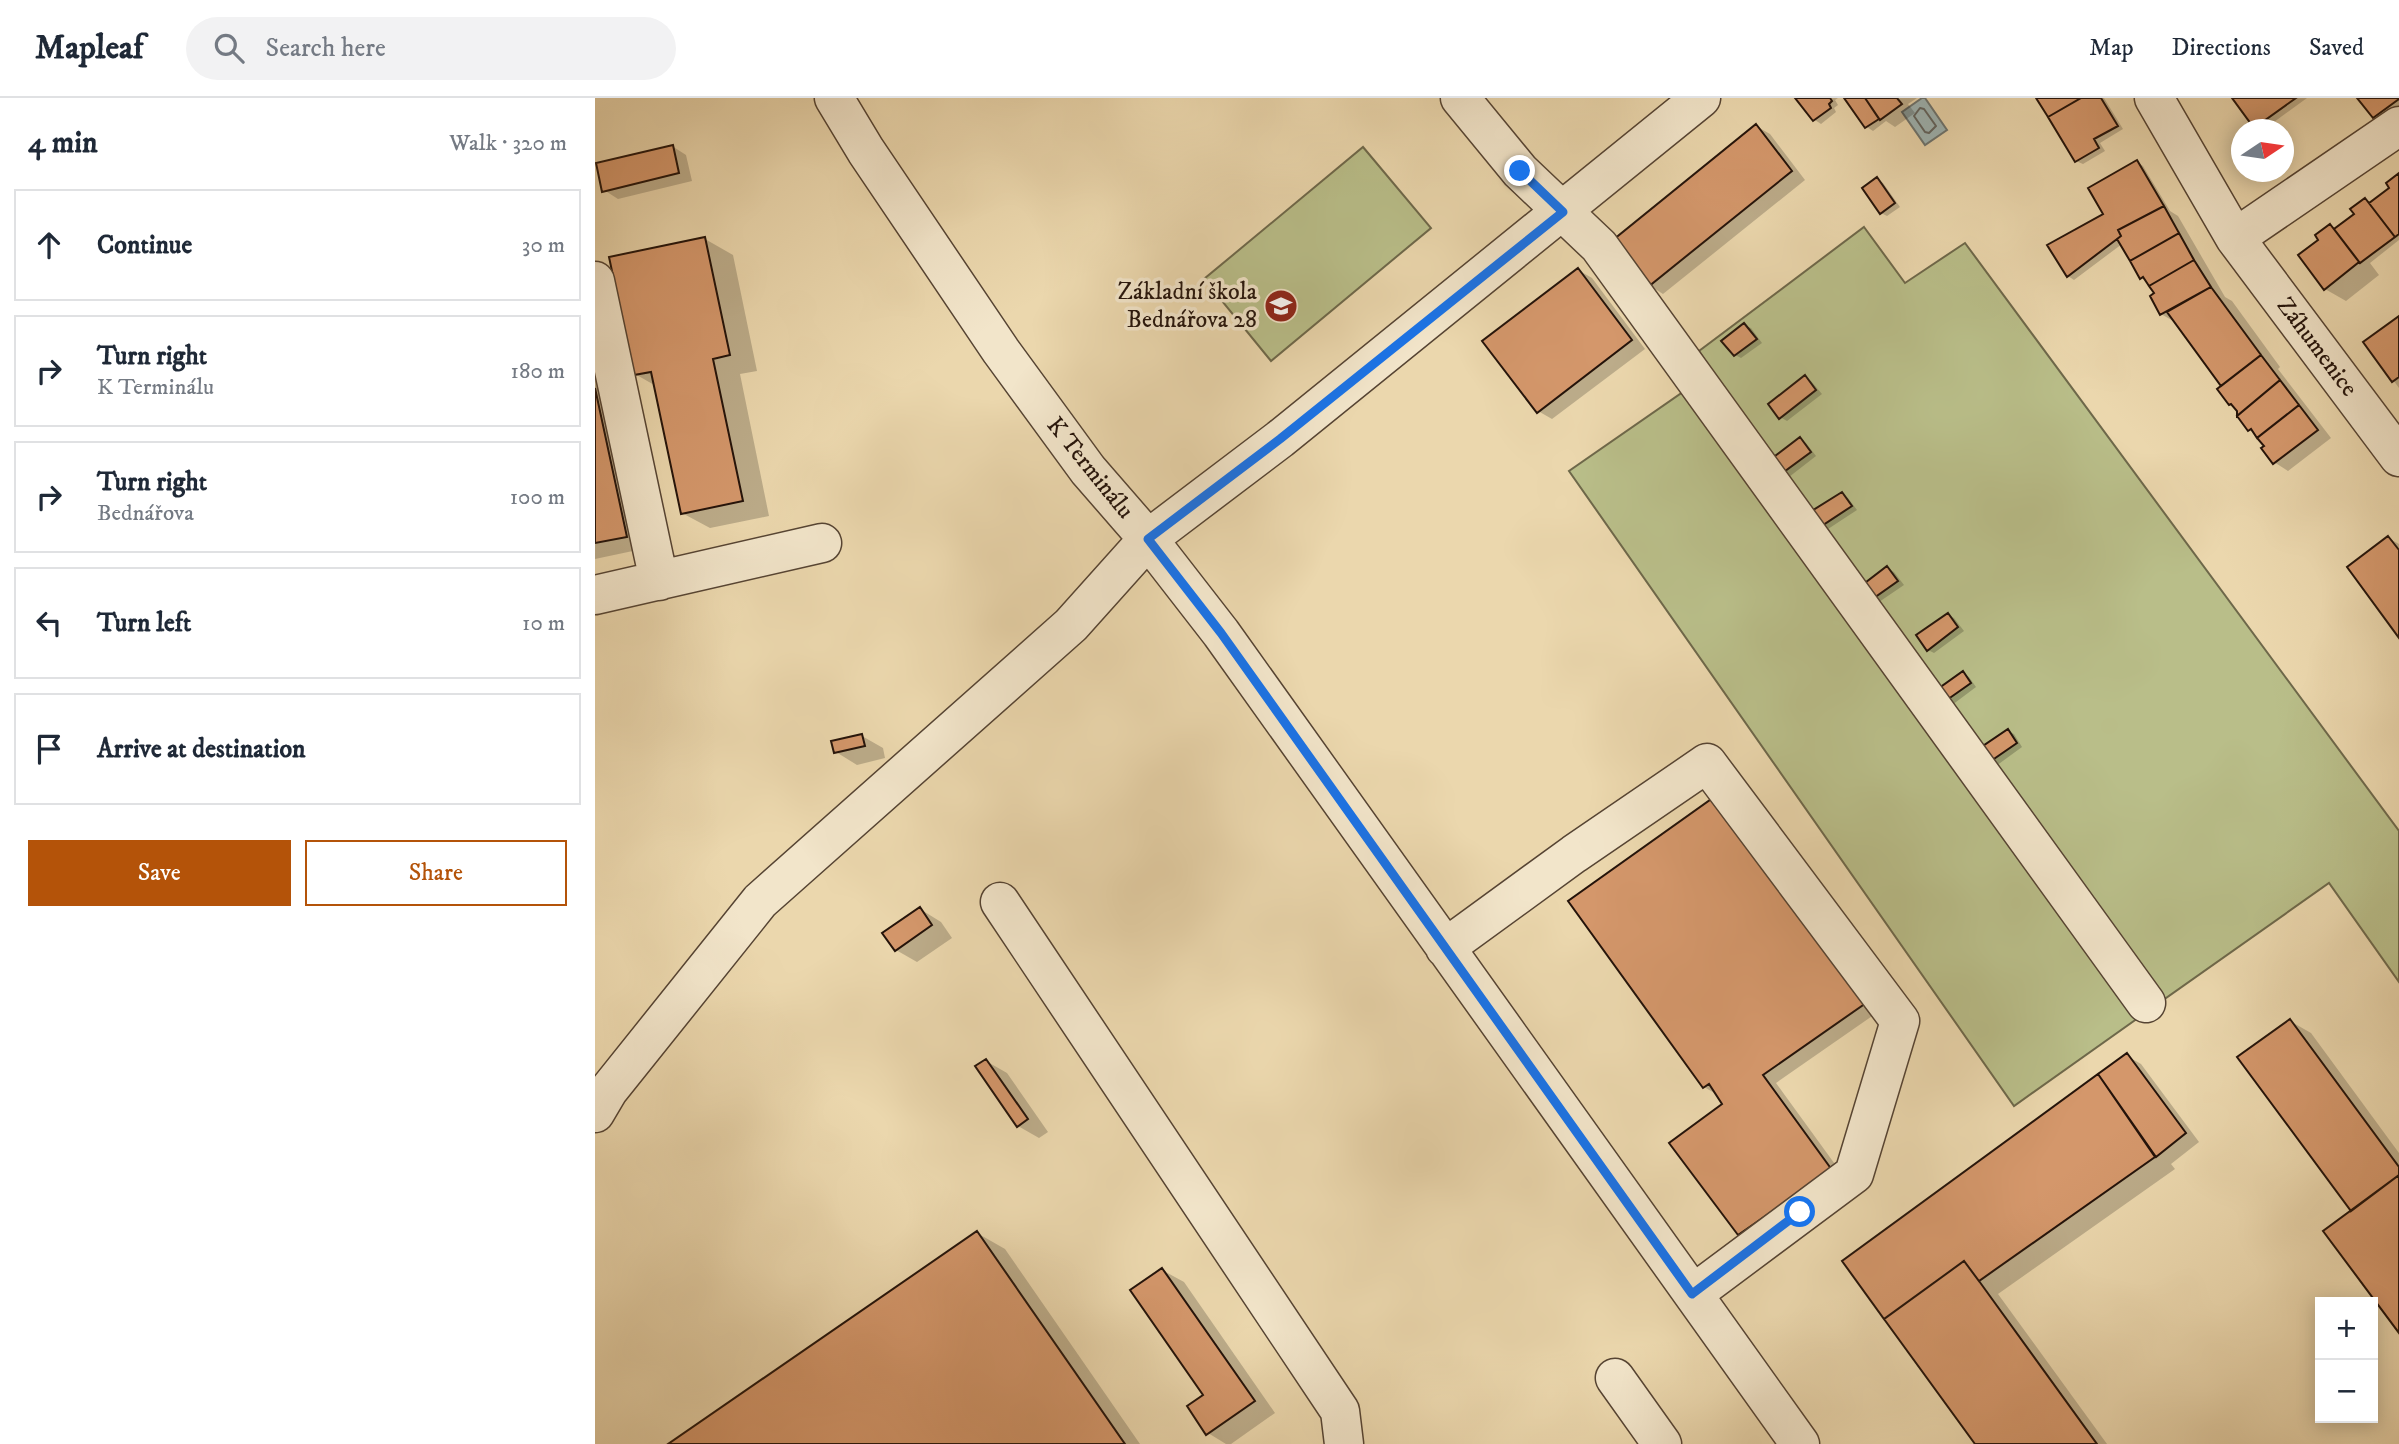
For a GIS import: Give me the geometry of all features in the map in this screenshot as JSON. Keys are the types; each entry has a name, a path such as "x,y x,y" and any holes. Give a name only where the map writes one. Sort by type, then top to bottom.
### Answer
{"street":[{"name":"K Terminálu","path":"834,98 866,151 1000,351 1088,470 1148,539 1221,633 1800,1444"},
{"path":"1460,98 1520,171 1599,246 2146,1003"},
{"path":"595,1113 608,1091 760,901 1071,625 1148,539 1280,439 1701,98"},
{"name":"Záhumenice","path":"2154,98 2235,238 2399,457"},
{"path":"2235,238 2399,126"},
{"path":"595,281 659,581"},
{"path":"595,595 822,543"},
{"path":"1444,948 1574,853 1707,763 1900,1020 1854,1174 1692,1294"},
{"path":"1000,902 1340,1411 1344,1444"},
{"path":"1615,1378 1663,1444"}],"green space":[{"path":"1363,147 1431,228 1271,361 1204,279"},
{"path":"1864,227 1905,283 1965,243 2399,831 2399,982 2329,883 2156,1005 1784,484 1699,351"},
{"path":"1683,392 2138,1018 2014,1106 1569,471"}],"water":[{"path":"1925,98 1947,130 1925,145 1902,112"}],"building":[{"path":"1795,98 1830,98 1831,108 1813,121"},
{"path":"1844,98 1865,98 1879,119 1865,128"},
{"path":"1865,98 1897,98 1902,104 1880,120"},
{"path":"2036,98 2081,98 2048,117"},
{"path":"2081,98 2101,98 2118,126 2094,139 2099,148 2075,162 2048,117"},
{"path":"2232,98 2296,98 2267,119 2247,119"},
{"path":"2357,98 2399,98 2399,99 2373,118"},
{"path":"1756,124 1792,171 1648,287 1613,240"},
{"path":"673,145 679,173 602,192 596,163"},
{"path":"2137,160 2164,206 2118,230 2121,236 2067,277 2047,245 2103,214 2088,188"},
{"path":"2399,173 2399,234 2395,237 2365,198 2369,203 2389,188 2386,183"},
{"path":"1877,177 1895,203 1880,214 1862,188"},
{"path":"2365,198 2395,237 2360,263 2334,229 2354,214 2350,209"},
{"path":"2164,206 2179,233 2130,261 2117,239 2121,236 2118,230"},
{"path":"2330,224 2359,262 2324,290 2298,255 2318,240 2315,235"},
{"path":"2179,233 2194,260 2149,286 2143,277 2140,279 2130,261"},
{"path":"705,237 730,355 713,359 743,501 681,514 651,372 634,375 609,257"},
{"path":"2194,260 2211,287 2160,315 2150,296 2154,293 2149,286"},
{"path":"1578,268 1632,340 1537,413 1482,341"},
{"path":"2211,287 2261,355 2221,386 2167,312"},
{"path":"2399,316 2399,377 2392,382 2363,342"},
{"path":"1744,323 1757,339 1734,356 1721,341"},
{"path":"2261,355 2280,380 2237,416 2237,411 2217,389"},
{"path":"1805,375 1816,390 1779,419 1768,404"},
{"path":"2280,380 2299,405 2257,438 2237,416"},
{"path":"595,388 627,537 595,543"},
{"path":"2299,405 2318,430 2273,464 2257,438"},
{"path":"1800,437 1811,452 1781,474 1771,459"},
{"path":"1842,492 1852,506 1820,527 1810,512"},
{"path":"2388,536 2399,550 2399,638 2347,567"},
{"path":"1887,566 1898,581 1871,600 1861,586"},
{"path":"1948,613 1958,627 1927,651 1916,635"},
{"path":"1963,671 1971,683 1944,702 1935,691"},
{"path":"2008,729 2017,743 1988,763 1977,750"},
{"path":"862,734 865,746 834,753 831,741"},
{"path":"1717,795 1866,1003 1763,1075 1832,1170 1738,1235 1669,1143 1722,1104 1709,1084 1703,1088 1568,901"},
{"path":"920,907 932,925 895,951 882,933"},
{"path":"2290,1019 2399,1167 2399,1175 2351,1211 2237,1057"},
{"path":"2127,1053 2186,1133 2156,1157 2098,1074"},
{"path":"986,1059 1028,1119 1017,1127 975,1066"},
{"path":"2098,1074 2155,1157 1979,1281 1964,1261 1884,1319 1842,1261"},
{"path":"2399,1175 2399,1333 2378,1305 2378,1297 2372,1297 2323,1231"},
{"path":"977,1231 1125,1444 668,1444"},
{"path":"1964,1261 2097,1444 1975,1444 1884,1319"},
{"path":"1162,1268 1255,1401 1206,1435 1187,1406 1203,1395 1130,1290"}],"place":[{"name":"Základní škola Bednářova 28","path":"1281,306"}],"route":[{"path":"1520,171 1563,212 1280,439 1148,539 1221,633 1692,1294 1800,1212"}]}
